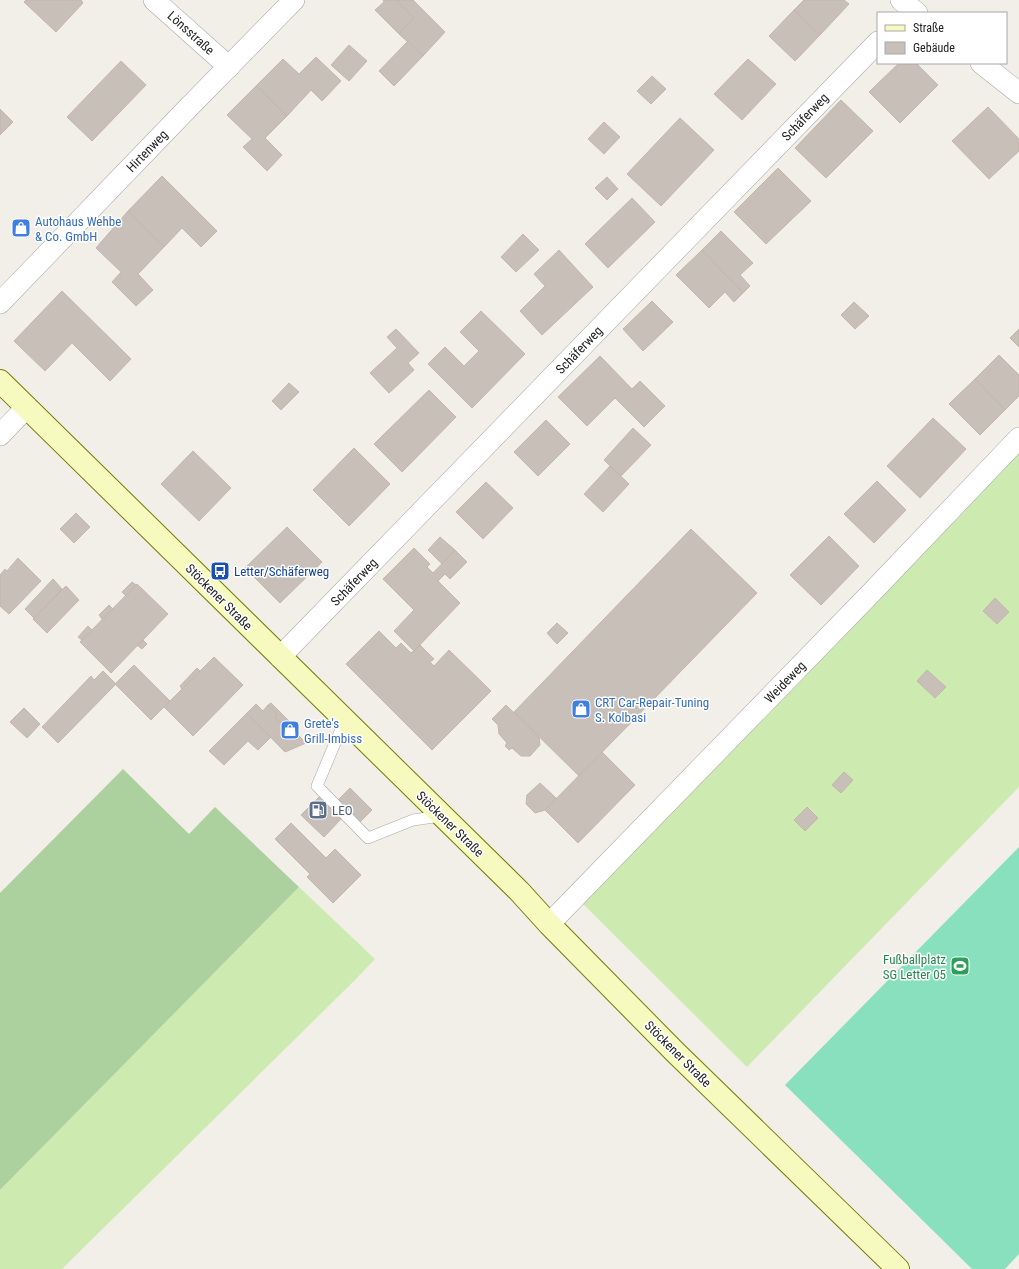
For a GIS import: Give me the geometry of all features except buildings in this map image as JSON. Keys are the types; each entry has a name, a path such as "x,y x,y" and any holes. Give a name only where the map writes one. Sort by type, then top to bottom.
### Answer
{"main road":[{"name":"Stöckener Straße","path":"0,381 519,891 549,924 675,1052 898,1269"}],"street":[{"name":"Lönsstraße","path":"154,0 229,67"},
{"name":"Hirtenweg","path":"0,303 294,0"},
{"name":"Schäferweg","path":"280,657 877,43"},
{"path":"982,64 1019,93"},
{"path":"0,435 27,407"},
{"name":"Weideweg","path":"549,924 1019,438"}],"lane":[{"path":"345,721 317,786 368,838 413,820 441,816"}],"green space":[{"path":"1019,452 1019,787 747,1067 582,903"},
{"path":"123,769 189,834 215,807 299,887 0,1190 0,893"},
{"name":"Fußballplatz SG Letter 05","path":"1019,847 1019,1254 1005,1269 972,1269 785,1085"},
{"path":"299,887 375,959 62,1269 0,1269 0,1190"}],"place":[{"name":"Autohaus Wehbe & Co. GmbH","path":"21,228"},
{"name":"Letter/Schäferweg","path":"220,571"},
{"name":"CRT Car-Repair-Tuning S. Kolbasi","path":"581,709"},
{"name":"Grete's Grill-Imbiss","path":"290,730"},
{"name":"LEO","path":"318,810"},
{"name":"Fußballplatz SG Letter 05","path":"960,966"}]}
